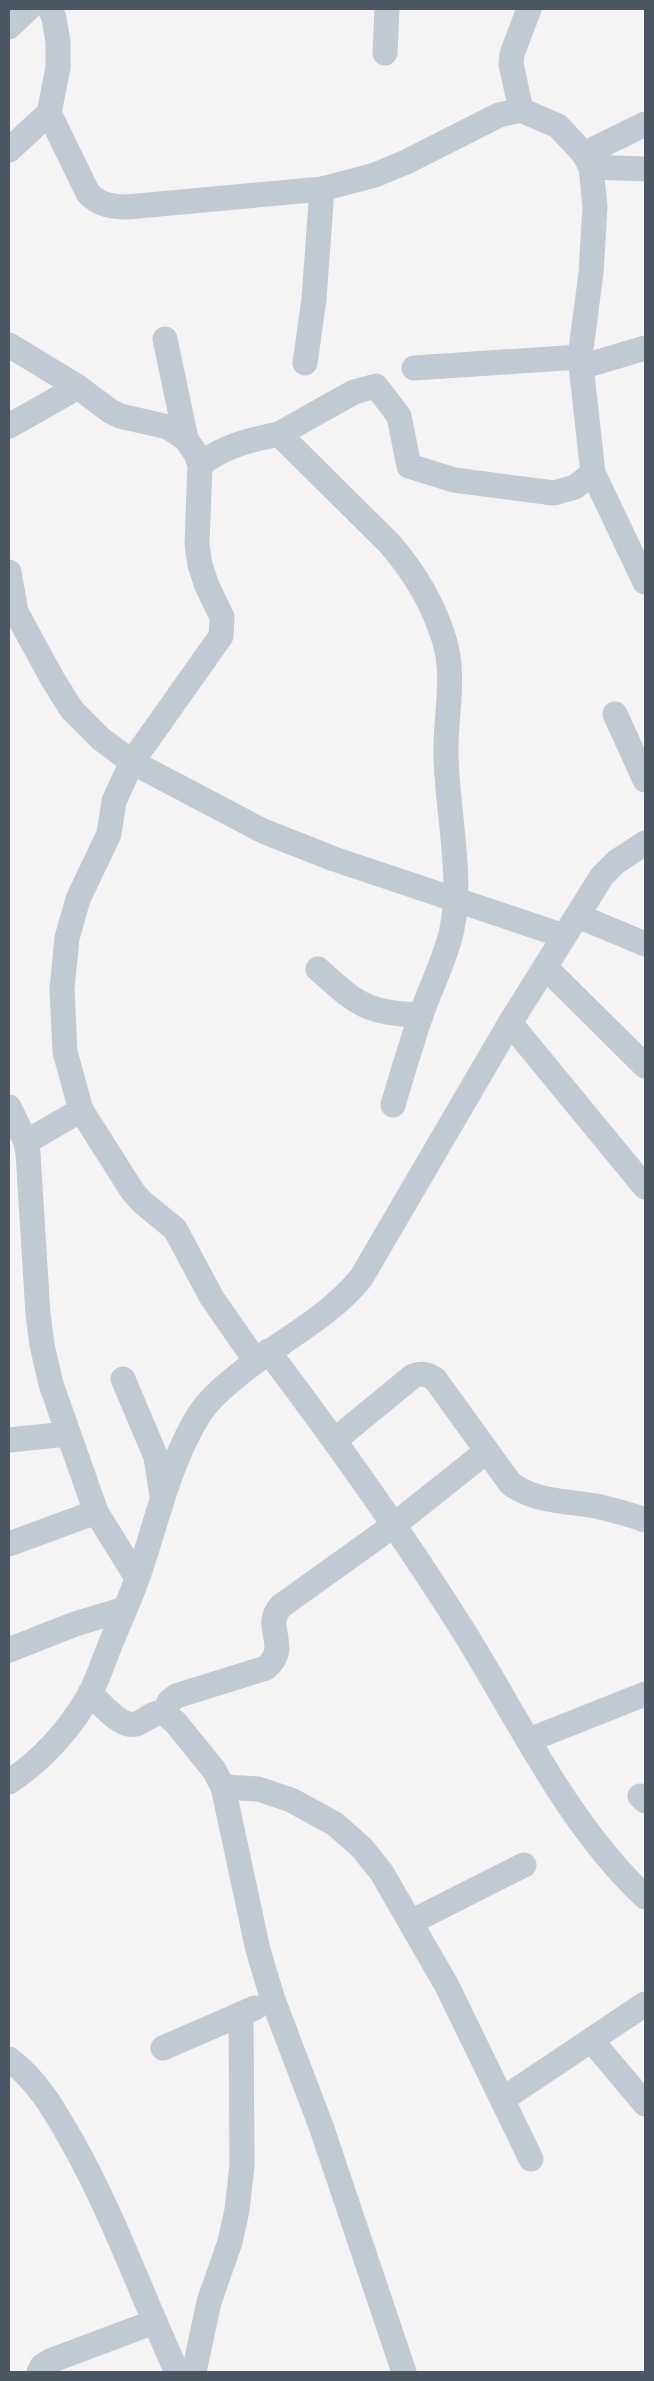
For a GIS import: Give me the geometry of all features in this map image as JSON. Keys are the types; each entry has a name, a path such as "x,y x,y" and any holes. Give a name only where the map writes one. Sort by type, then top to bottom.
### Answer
{"street":[{"path":"9,27 28,9"},
{"path":"9,150 49,113 58,68 58,42 54,18 50,9"},
{"path":"385,53 386,9"},
{"path":"521,110 512,73 512,59 531,10"},
{"path":"49,113 88,193 93,199 105,205 128,207 322,190 375,175 406,162 498,115 521,110 558,126 587,161 595,207 591,273 580,362 593,473 645,582"},
{"path":"587,161 645,124"},
{"path":"587,161 645,170"},
{"path":"305,363 314,298 322,190"},
{"path":"165,339 186,439 196,454 200,465 197,544 206,586 222,617 221,636 132,762 114,801 109,834 78,899 67,938 62,989 65,1052 82,1110 133,1192 175,1230 212,1298 335,1440 461,1627 575,1816 602,1853 645,1897"},
{"path":"9,345 78,387 110,411 120,416 168,427 186,439"},
{"path":"414,368 580,362 643,354"},
{"path":"200,465 214,453 242,442 278,434 354,392 376,386 399,416 409,466 454,480 554,493 575,487 593,473"},
{"path":"9,426 78,387"},
{"path":"278,434 390,544 406,564 420,584 444,640 450,664 446,754 457,901 449,940 421,1015 393,1105"},
{"path":"9,572 12,616 72,710 101,739 132,762 263,830 334,859 457,901 645,944"},
{"path":"615,714 645,780"},
{"path":"9,1782 29,1768 56,1742 69,1726 90,1693 137,1578 162,1496 187,1437 201,1412 216,1394 261,1356 332,1308 345,1297 361,1278 510,1023 602,876 616,862 645,843"},
{"path":"545,967 645,1066"},
{"path":"318,969 351,999 363,1005 390,1014 421,1015"},
{"path":"510,1023 645,1187"},
{"path":"9,1107 21,1154 42,1345 51,1384 96,1512 137,1578"},
{"path":"21,1154 82,1110"},
{"path":"335,1440 413,1376 422,1374 435,1379 510,1483 530,1495 598,1507 645,1520"},
{"path":"123,1379 156,1457 162,1496"},
{"path":"9,1440 67,1434"},
{"path":"165,1714 169,1702 176,1696 266,1668 276,1657 278,1649 274,1628 274,1613 281,1606 394,1525 487,1451"},
{"path":"9,1544 96,1512"},
{"path":"9,1650 75,1624 125,1609"},
{"path":"90,1693 123,1722 130,1724 138,1723 158,1713 165,1714 175,1722 200,1752 223,1788 258,1950 273,2000 321,2126 404,2372"},
{"path":"529,1740 645,1694"},
{"path":"223,1788 258,1790 291,1800 335,1824 362,1848 382,1873 412,1922 447,1986 531,2159"},
{"path":"412,1922 524,1865"},
{"path":"163,2048 273,2000"},
{"path":"503,2099 645,2004"},
{"path":"194,2372 209,2302 230,2242 238,2210 242,2165 242,2014"},
{"path":"592,2041 645,2104"},
{"path":"9,2059 32,2078 52,2107 98,2188 177,2372"},
{"path":"39,2372 42,2366 50,2361 154,2322"}]}
